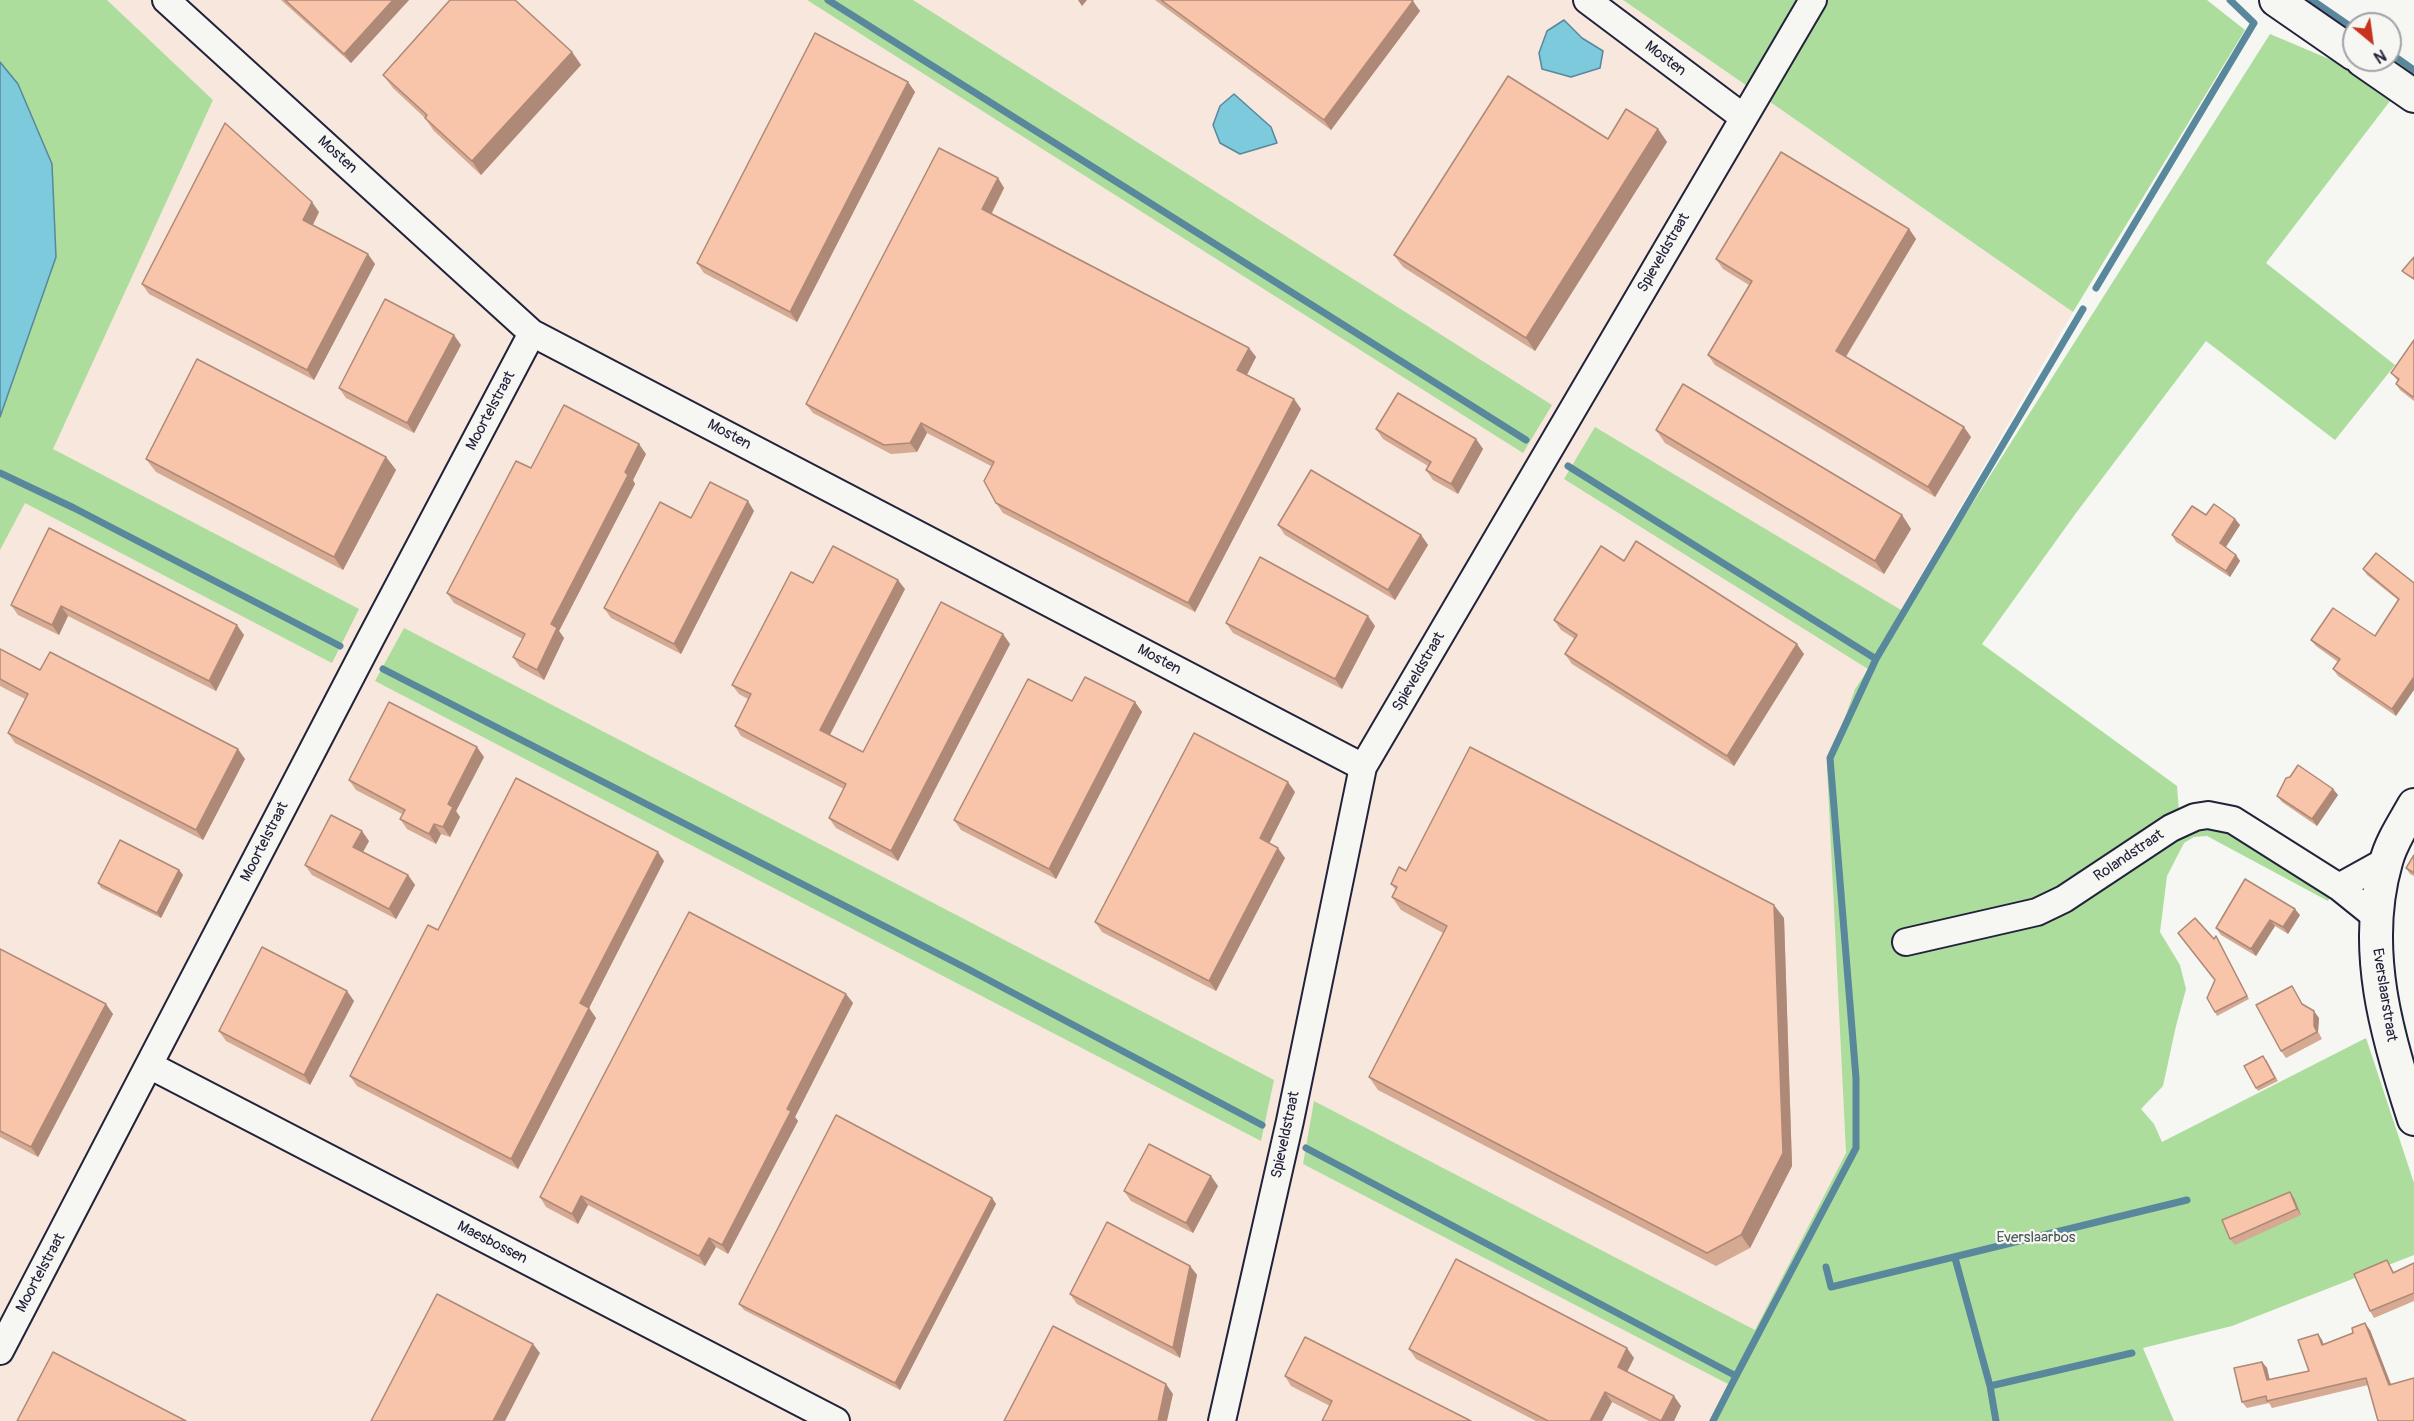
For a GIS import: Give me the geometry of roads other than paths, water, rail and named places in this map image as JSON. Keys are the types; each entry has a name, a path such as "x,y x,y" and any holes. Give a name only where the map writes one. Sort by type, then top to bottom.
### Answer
{"street":[{"name":"Mosten","path":"166,0 532,333 1364,767"},
{"name":"Mosten","path":"1587,0 1743,117"},
{"name":"Spieveldstraat","path":"1222,1421 1290,1121 1364,767 1813,0"},
{"path":"2276,0 2342,46"},
{"path":"2379,72 2414,96"},
{"name":"Moortelstraat","path":"0,1351 532,333"},
{"name":"Everslaarstraat","path":"2414,805 2386,861 2375,916 2375,955 2382,1001 2391,1042 2414,1119"},
{"name":"Rolandstraat","path":"1906,942 2037,912 2064,899 2171,828 2195,817 2208,815 2233,820 2339,887 2375,916"},
{"path":"2339,887 2386,861"},
{"name":"Maesbossen","path":"149,1065 836,1421"}],"water":[{"path":"1564,20 1582,38 1603,51 1600,68 1571,77 1542,69 1539,53 1547,31"},
{"path":"0,62 18,84 52,164 56,257 0,417"},
{"path":"1234,94 1271,127 1277,143 1240,154 1220,143 1213,125 1220,106"}],"waterway":[{"path":"828,0 1526,440"},
{"path":"2096,288 2254,23 2230,0"},
{"path":"2312,0 2342,21"},
{"path":"2402,62 2414,70"},
{"path":"1876,659 2083,309"},
{"path":"1568,466 1876,659 1830,758 1856,1078 1856,1148 1736,1376"},
{"path":"0,473 74,508 340,646"},
{"path":"383,669 966,968 1262,1125"},
{"path":"1306,1148 1736,1376 1713,1421"},
{"path":"1826,1267 1831,1287 2187,1200"},
{"path":"1955,1258 1990,1386 1996,1421"},
{"path":"1990,1386 2132,1353"}],"park label":[{"name":"Everslaarbos","path":"2036,1238"}]}
